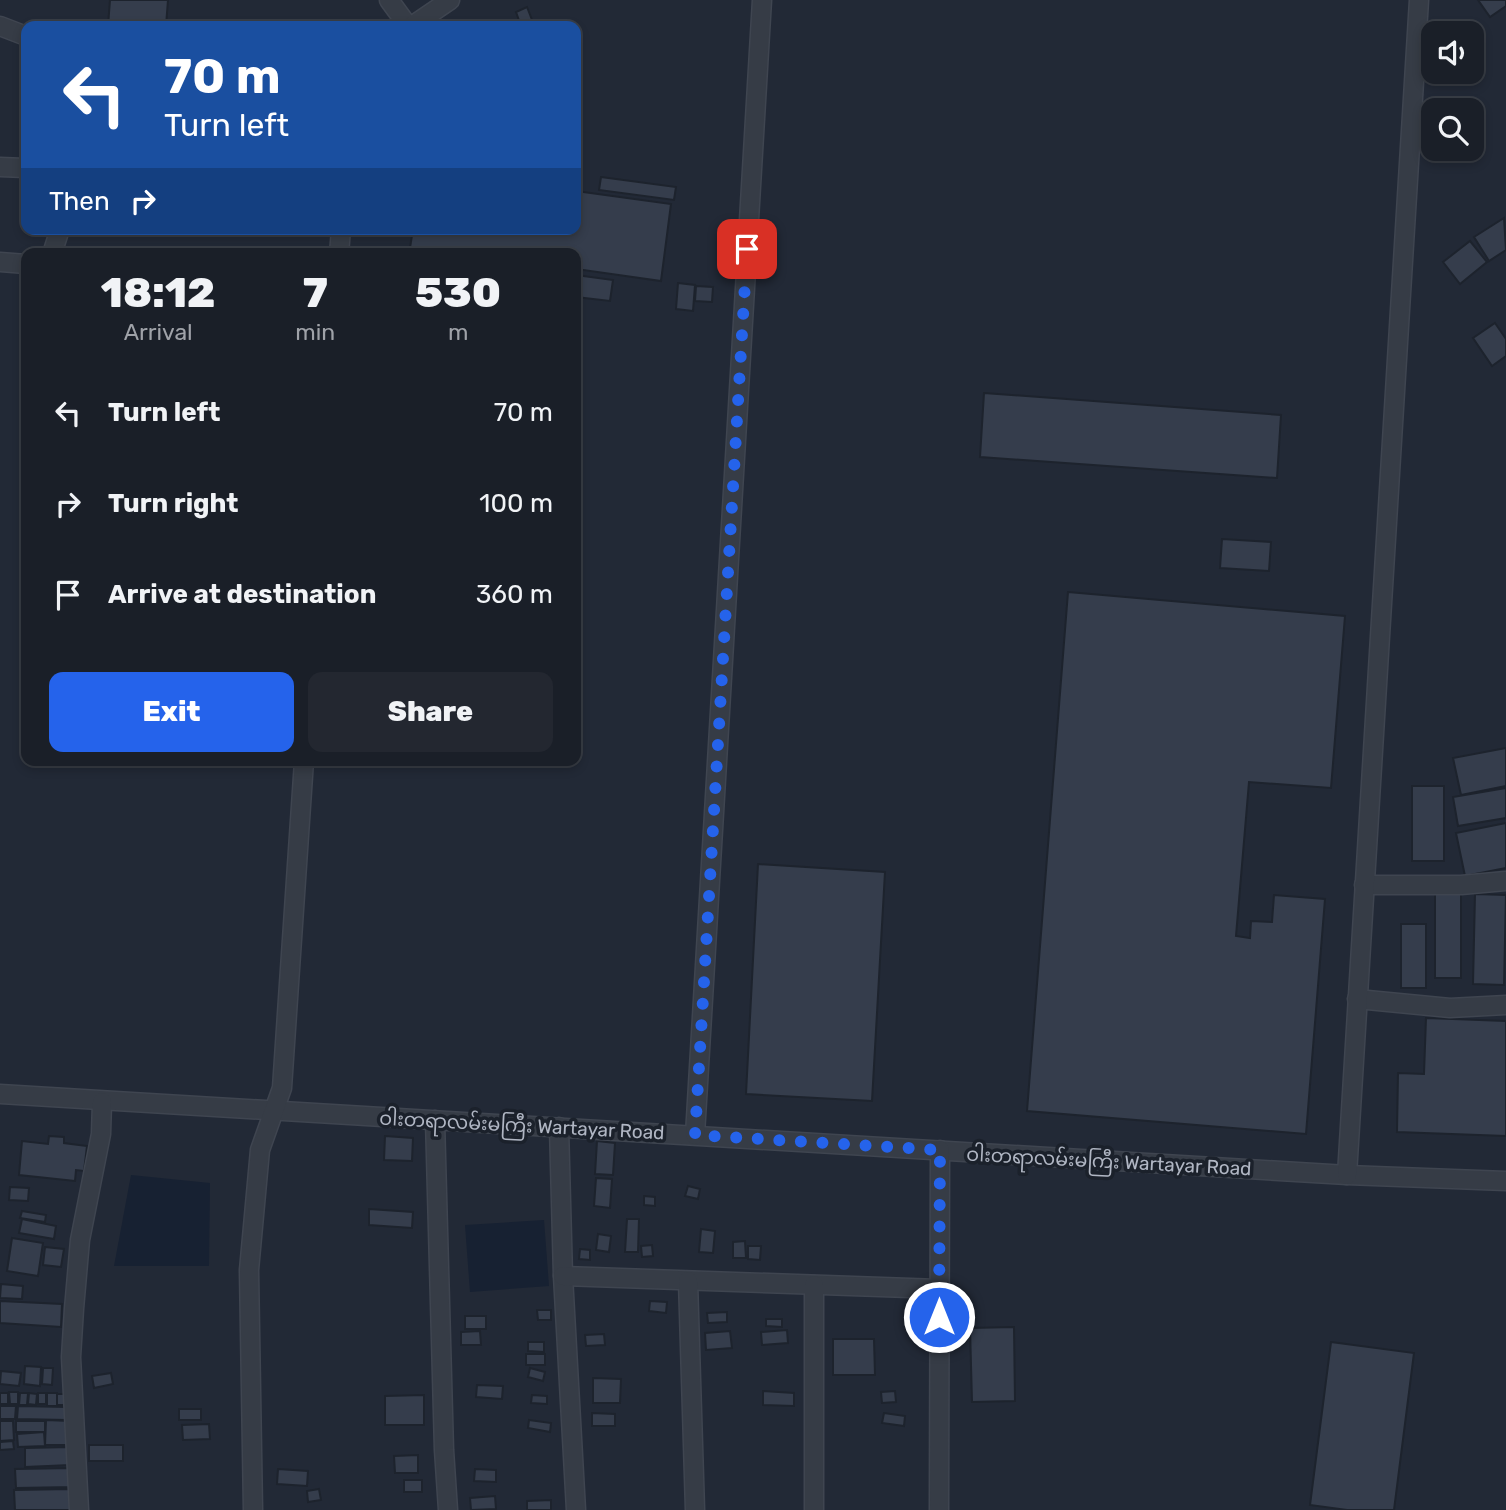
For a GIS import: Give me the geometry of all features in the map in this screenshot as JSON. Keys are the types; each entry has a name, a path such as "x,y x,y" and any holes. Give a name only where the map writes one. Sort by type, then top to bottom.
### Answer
{"street":[{"path":"389,0 406,21"},
{"path":"418,21 450,0"},
{"path":"695,1135 762,0"},
{"path":"1347,1175 1419,0"},
{"path":"0,26 21,34"},
{"path":"0,167 21,167"},
{"path":"0,262 21,264"},
{"path":"253,1510 249,1270 260,1150 282,1088 304,766"},
{"path":"1364,884 1461,885 1506,881"},
{"path":"1357,999 1450,1008 1506,1005"},
{"name":"ဝါးတရာလမ်းမကြီး Wartayar Road","path":"0,1094 1347,1175 1506,1181"},
{"path":"79,1510 72,1357 74,1308 80,1241 101,1134 102,1102"},
{"path":"435,1120 443,1450 448,1510"},
{"path":"559,1127 576,1510"},
{"path":"939,1510 940,1150"},
{"path":"564,1276 939,1289"},
{"path":"688,1281 695,1510"},
{"path":"814,1285 814,1510"}],"water":[{"path":"131,1175 210,1183 209,1266 114,1266"},
{"path":"544,1220 549,1286 470,1292 465,1225"}],"building":[{"path":"110,0 168,0 166,21 108,21"},
{"path":"1478,0 1506,0 1506,6 1490,17"},
{"path":"527,7 532,21 519,21 516,12"},
{"path":"601,177 676,187 674,200 599,190"},
{"path":"581,192 671,204 661,281 581,270 581,248 410,248 412,235 581,235"},
{"path":"1504,218 1506,250 1489,261 1474,237"},
{"path":"1470,241 1487,262 1460,284 1443,262"},
{"path":"581,276 613,280 610,301 581,298"},
{"path":"678,283 695,285 693,311 676,309"},
{"path":"696,286 713,287 712,302 695,301"},
{"path":"1495,323 1506,339 1506,356 1492,366 1473,338"},
{"path":"984,393 1281,415 1277,478 980,457"},
{"path":"1222,539 1271,542 1269,571 1220,568"},
{"path":"1068,592 1345,616 1331,788 1249,782 1236,936 1250,938 1251,921 1272,922 1274,895 1325,899 1306,1134 1027,1111"},
{"path":"1506,748 1506,786 1461,795 1453,758"},
{"path":"1412,786 1444,786 1444,861 1412,861"},
{"path":"1506,788 1506,818 1458,826 1453,797"},
{"path":"1506,823 1506,868 1465,876 1456,833"},
{"path":"758,864 885,872 872,1101 746,1094"},
{"path":"1435,894 1461,894 1461,978 1435,978"},
{"path":"1475,894 1506,895 1504,985 1473,984"},
{"path":"1401,924 1426,924 1426,988 1401,988"},
{"path":"1426,1018 1506,1021 1506,1136 1397,1132 1398,1073 1424,1074"},
{"path":"49,1136 64,1137 64,1143 87,1146 84,1171 76,1170 75,1181 19,1175 22,1141 48,1144"},
{"path":"385,1136 413,1138 412,1161 384,1160"},
{"path":"597,1141 615,1143 613,1175 595,1174"},
{"path":"596,1178 612,1179 610,1208 594,1206"},
{"path":"688,1186 700,1189 698,1199 685,1196"},
{"path":"10,1187 29,1188 28,1201 9,1200"},
{"path":"644,1196 655,1197 655,1206 644,1205"},
{"path":"369,1209 413,1212 412,1228 369,1225"},
{"path":"22,1211 46,1215 45,1222 20,1218"},
{"path":"22,1219 56,1226 54,1239 19,1233"},
{"path":"627,1219 639,1219 638,1252 625,1252"},
{"path":"701,1229 715,1231 713,1253 699,1252"},
{"path":"598,1234 611,1236 609,1252 596,1250"},
{"path":"12,1238 43,1243 38,1276 7,1271"},
{"path":"745,1241 746,1258 733,1258 733,1242"},
{"path":"652,1245 653,1256 642,1257 641,1246"},
{"path":"748,1246 761,1246 760,1260 748,1259"},
{"path":"45,1247 64,1249 61,1267 43,1265"},
{"path":"580,1249 590,1250 590,1260 579,1259"},
{"path":"1,1284 23,1286 22,1299 0,1298"},
{"path":"0,1301 62,1304 61,1327 0,1323"},
{"path":"650,1301 667,1302 666,1313 649,1311"},
{"path":"537,1310 551,1310 551,1320 538,1320"},
{"path":"727,1312 727,1322 708,1323 707,1313"},
{"path":"465,1316 486,1316 486,1329 465,1329"},
{"path":"766,1319 782,1319 782,1327 766,1326"},
{"path":"1014,1327 1015,1401 972,1402 970,1328"},
{"path":"787,1330 788,1343 762,1345 761,1332"},
{"path":"480,1331 481,1345 461,1345 461,1332"},
{"path":"730,1331 732,1348 706,1350 705,1333"},
{"path":"604,1334 605,1345 586,1346 585,1335"},
{"path":"833,1339 874,1339 875,1375 833,1375"},
{"path":"528,1342 544,1342 544,1352 528,1351"},
{"path":"1331,1342 1414,1353 1394,1510 1347,1510 1310,1505"},
{"path":"526,1354 545,1354 545,1365 526,1365"},
{"path":"25,1366 41,1367 40,1386 24,1384"},
{"path":"43,1368 53,1368 52,1385 42,1384"},
{"path":"530,1368 545,1372 543,1381 528,1377"},
{"path":"1,1371 21,1373 19,1386 0,1384"},
{"path":"111,1373 113,1384 94,1388 92,1376"},
{"path":"593,1378 621,1379 620,1403 593,1403"},
{"path":"477,1385 503,1386 502,1399 476,1397"},
{"path":"763,1391 794,1393 794,1406 763,1405"},
{"path":"895,1391 896,1402 882,1403 881,1392"},
{"path":"9,1392 18,1392 18,1404 10,1404"},
{"path":"0,1393 8,1393 8,1404 0,1404"},
{"path":"20,1393 28,1393 27,1405 19,1405"},
{"path":"29,1393 37,1394 36,1405 28,1404"},
{"path":"38,1393 46,1393 46,1404 38,1404"},
{"path":"47,1393 57,1393 57,1406 47,1406"},
{"path":"57,1394 66,1394 65,1405 57,1405"},
{"path":"424,1395 424,1425 385,1425 385,1396"},
{"path":"532,1395 547,1396 547,1404 531,1403"},
{"path":"0,1406 16,1406 15,1419 0,1419"},
{"path":"18,1406 67,1407 67,1420 17,1419"},
{"path":"179,1409 201,1409 201,1420 179,1420"},
{"path":"592,1413 615,1414 615,1426 592,1426"},
{"path":"884,1413 905,1416 904,1426 882,1423"},
{"path":"46,1420 70,1421 70,1445 45,1445"},
{"path":"529,1420 551,1423 550,1432 528,1428"},
{"path":"0,1421 13,1421 14,1440 0,1441"},
{"path":"16,1421 45,1421 45,1432 16,1432"},
{"path":"209,1424 210,1439 183,1440 182,1425"},
{"path":"44,1432 45,1446 18,1447 17,1434"},
{"path":"13,1441 14,1449 0,1450 0,1442"},
{"path":"89,1445 123,1445 123,1461 89,1461"},
{"path":"70,1447 71,1465 25,1467 25,1448"},
{"path":"418,1455 418,1473 395,1473 394,1456"},
{"path":"73,1468 74,1487 16,1488 15,1469"},
{"path":"278,1469 308,1471 307,1486 277,1484"},
{"path":"475,1469 496,1470 496,1482 474,1481"},
{"path":"404,1480 422,1480 422,1492 404,1492"},
{"path":"71,1489 72,1510 15,1510 14,1490"},
{"path":"319,1489 321,1500 308,1502 307,1491"},
{"path":"495,1496 496,1509 471,1510 470,1498"},
{"path":"551,1500 551,1510 527,1510 527,1501"}],"route":[{"path":"747,249 695,1135 940,1150 939,1317"}]}
